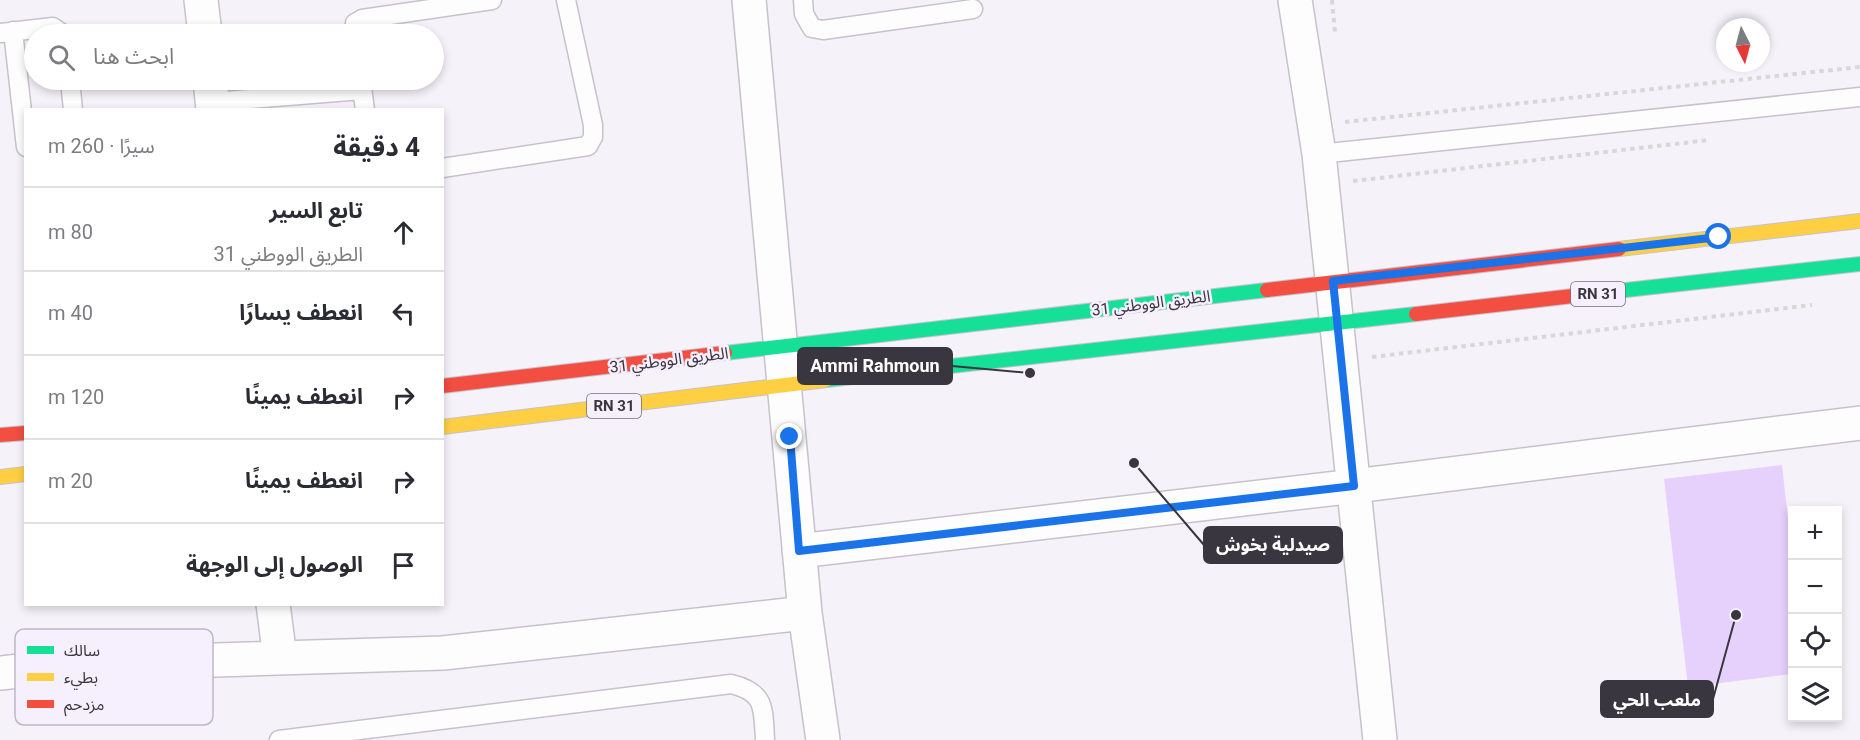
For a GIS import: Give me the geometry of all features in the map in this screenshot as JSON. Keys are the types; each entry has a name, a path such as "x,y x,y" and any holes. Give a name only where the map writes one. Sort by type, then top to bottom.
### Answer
{"main road":[{"name":"الطريق الووطني 31","path":"444,386 1860,221"},
{"name":"RN 31","path":"444,427 785,385 1337,325 1860,264"},
{"path":"0,435 24,433"},
{"path":"0,477 24,474"}],"street":[{"path":"201,0 204,24"},
{"path":"749,0 805,613 823,740"},
{"path":"1295,0 1319,154 1380,740"},
{"path":"799,551 1354,486 1860,423"},
{"path":"273,606 280,658"},
{"path":"213,661 443,653 805,613"},
{"path":"0,673 15,671"}],"lane":[{"path":"355,24 362,19 492,0"},
{"path":"444,168 588,146 593,137 593,125 566,0"},
{"path":"802,0 804,14 812,28 823,30 973,9"},
{"path":"24,30 6,32 24,136"},
{"path":"71,90 73,108"},
{"path":"212,97 300,90"},
{"path":"363,90 365,108"},
{"path":"1319,154 1860,97"},
{"path":"279,740 731,684 748,688 758,697 763,708 765,740"}],"path":[{"path":"1332,0 1335,33"},
{"path":"1344,112 1345,123 1860,67"},
{"path":"1347,182 1720,139"},
{"path":"1372,368 1371,357 1813,304"}],"shaded area":[{"path":"1782,465 1788,519 1788,674 1688,687 1664,479"}],"traffic: fast":[{"path":"1599,293 1860,264"},
{"path":"725,353 1267,290"},
{"path":"826,380 1416,314"}],"traffic: slow":[{"path":"1619,249 1860,221"},
{"path":"444,427 826,380"},
{"path":"0,477 24,474"}],"traffic: jam":[{"path":"1267,290 1619,249"},
{"path":"1416,314 1599,293"},
{"path":"444,386 725,353"},
{"path":"0,435 24,433"}],"place":[{"name":"Ammi Rahmoun","path":"1030,373"},
{"name":"صيدلية بخوش","path":"1134,463"},
{"name":"ملعب الحي","path":"1736,615"}],"route":[{"path":"790,437 799,551 1354,486 1333,281 1719,237"}]}
